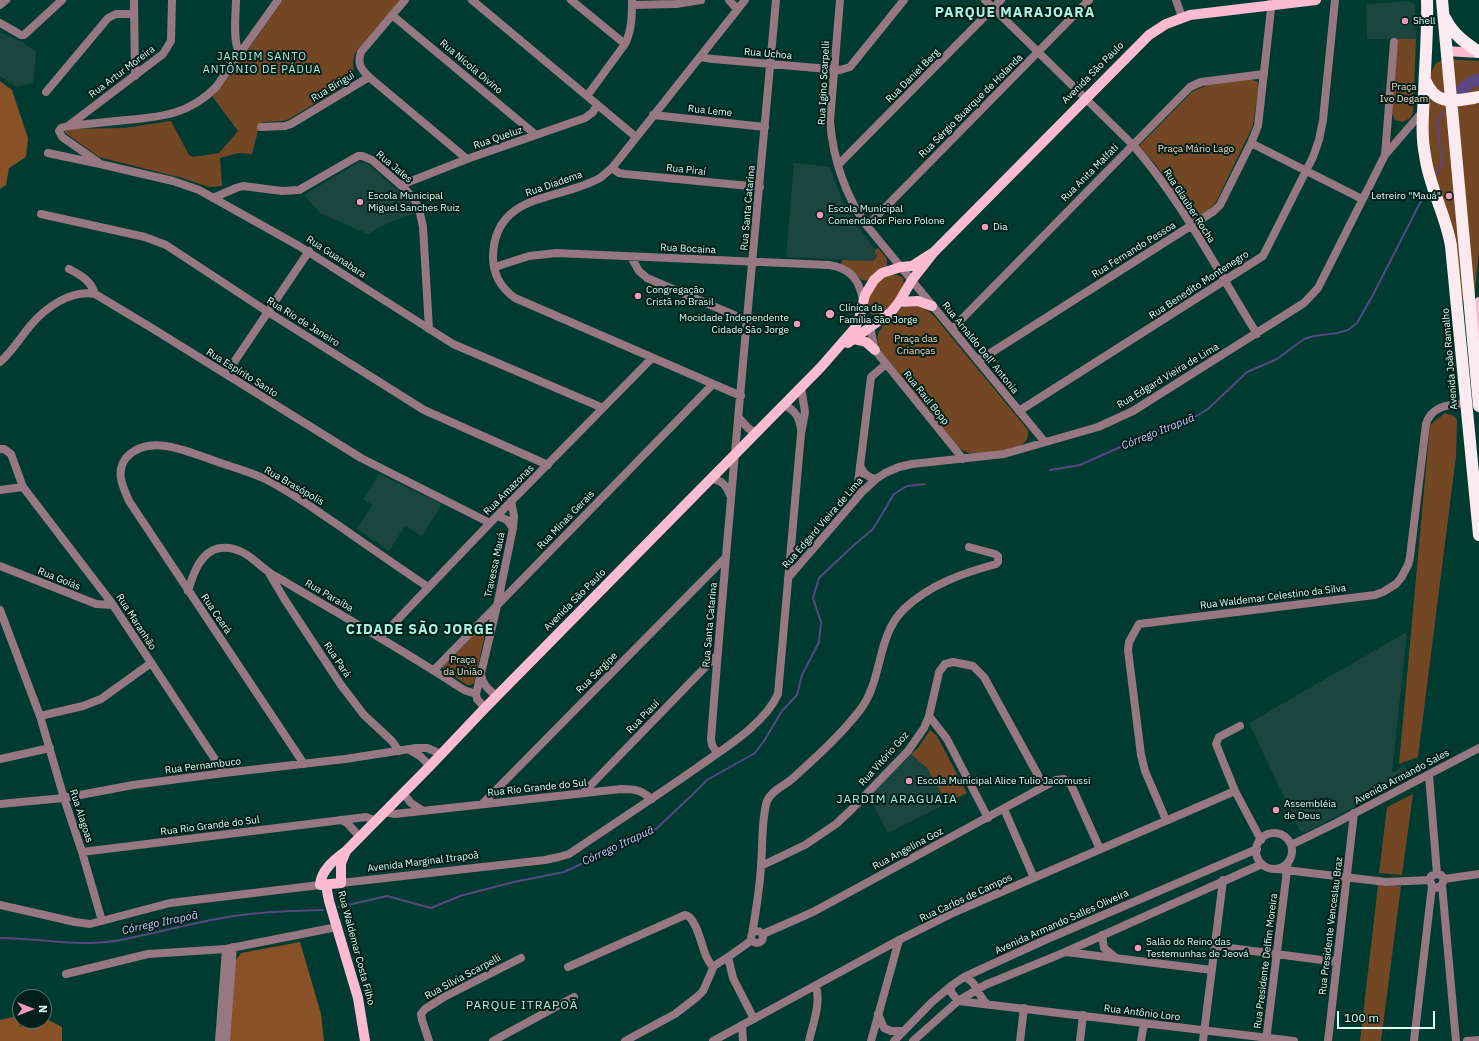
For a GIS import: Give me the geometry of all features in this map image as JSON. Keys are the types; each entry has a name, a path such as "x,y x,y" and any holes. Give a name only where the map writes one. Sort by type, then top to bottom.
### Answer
{"highway":[{"name":"Avenida João Ramalho","path":"1427,0 1428,20 1423,112 1425,159 1446,223 1451,246 1479,535"},
{"path":"1442,0 1479,406"},
{"path":"1443,14 1455,33 1479,52"},
{"path":"1426,62 1438,53 1446,51"},
{"path":"1425,80 1428,88 1440,99 1450,101 1479,97"}],"main road":[{"name":"Avenida São Paulo","path":"323,885 320,879 324,872 442,754 496,696 801,387 853,339 887,316 899,302 912,280 934,252 1144,38 1166,24 1182,17 1200,13 1272,2 1316,0"},
{"path":"1446,51 1479,52"},
{"name":"Avenida São Paulo","path":"821,367 855,328 871,284 878,276 901,267 912,266 934,252"},
{"path":"899,302 918,302 932,306"},
{"path":"1476,375 1479,302"},
{"path":"863,303 870,327"},
{"path":"853,339 866,342 874,350"},
{"path":"341,883 341,863 346,850"},
{"name":"Avenida Marginal Itrapoã","path":"323,885 341,883"},
{"name":"Rua Waldemar Costa Filho","path":"323,885 329,900 358,998 366,1041"}],"street":[{"path":"0,5 6,0"},
{"path":"0,23 21,35 24,35 62,0"},
{"path":"134,0 135,76"},
{"name":"Rua Artur Moreira","path":"68,126 159,58 168,47 172,33 172,0"},
{"path":"236,0 236,46 240,53"},
{"path":"100,164 62,137 59,131 61,128 156,117 172,114 192,106 210,93 222,80 249,39 278,0"},
{"name":"Rua Birigui","path":"261,127 285,126 291,124 369,77 359,65 358,61 360,52 405,0"},
{"path":"472,0 636,137"},
{"path":"571,0 625,44"},
{"path":"587,96 625,44 631,26 632,2 676,4 700,0"},
{"path":"729,0 737,10"},
{"name":"Rua Diadema","path":"741,396 515,298 502,286 498,280 495,267 494,244 497,233 506,220 517,209 532,201 596,180 612,168 745,0"},
{"name":"Rua Santa Catarina","path":"717,753 712,745 711,739 717,655 730,496 748,321 776,0"},
{"name":"Rua Igino Scarpelli","path":"840,0 830,121 832,141 845,189 867,226 901,267"},
{"path":"834,70 850,67 904,0"},
{"name":"Rua Glauber Rocha","path":"985,0 1132,145 1152,168 1191,226 1257,334"},
{"name":"Rua Daniel Berg","path":"838,165 1001,0"},
{"name":"Rua Sérgio Buarque de Holanda","path":"867,226 1089,0"},
{"name":"Rua Benedito Montenegro","path":"1019,411 1262,256 1315,153 1321,130 1335,0"},
{"path":"1177,2 1182,17"},
{"name":"Rua Fernando Pessoa","path":"978,361 1191,226 1214,211 1220,205 1258,126 1272,2"},
{"path":"46,92 108,18 116,14 134,14"},
{"name":"Rua Nícola Divino","path":"392,15 536,135"},
{"path":"236,27 240,33 249,39"},
{"path":"1385,155 1394,42"},
{"name":"Rua Uchoa","path":"700,56 713,59 834,70"},
{"name":"Rua Anita Malfati","path":"952,329 1183,93 1195,84 1206,81 1264,74"},
{"path":"369,77 467,159"},
{"name":"Rua Queluz","path":"401,185 467,159 585,118 593,112 598,105"},
{"name":"Rua Edgard Vieira de Lima","path":"788,578 856,500 876,479 885,473 912,464 1004,454 1044,441 1098,427 1132,411 1295,310 1310,298 1318,288 1385,155 1423,112"},
{"name":"Rua Leme","path":"653,115 765,127"},
{"path":"1404,133 1414,132 1423,137"},
{"path":"1251,142 1362,200"},
{"name":"Rua Guanabara","path":"48,153 189,186 309,251 457,346 603,408"},
{"name":"Rua Jales","path":"213,198 243,186 282,191 299,190 358,156 372,160 401,185 414,199 419,209 423,234 429,329"},
{"name":"Rua Piraí","path":"612,168 619,173 625,174 760,187"},
{"name":"Rua Rio de Janeiro","path":"42,214 145,237 162,243 268,312 424,410 548,465"},
{"path":"226,374 309,251"},
{"name":"Rua Bocaina","path":"495,267 529,256 556,252 829,266 840,268 849,272 856,279 860,288 863,303"},
{"path":"631,257 639,271 647,278 748,321"},
{"name":"Rua Arnaldo Dell' Antonia","path":"901,267 1044,441"},
{"path":"0,362 12,350 38,317 51,307 72,295 86,292 95,294 93,287 87,280 69,269"},
{"name":"Rua Espírito Santo","path":"95,294 361,458 490,523"},
{"path":"870,327 874,350"},
{"name":"Rua Raul Bopp","path":"874,350 963,459"},
{"name":"Rua Amazonas","path":"381,637 490,523 652,358"},
{"path":"856,500 871,377 886,364"},
{"name":"Rua Minas Gerais","path":"434,670 713,384"},
{"path":"801,387 805,412 801,434"},
{"name":"Rua Waldemar Celestino da Silva","path":"1166,820 1145,771 1141,756 1128,650 1129,642 1136,628 1140,624 1151,622 1375,594 1390,588 1402,578 1410,557 1426,424 1428,418 1431,413 1440,407 1466,403"},
{"path":"784,405 793,410 798,417 801,434"},
{"path":"739,418 748,428 756,433"},
{"name":"Avenida Marginal Itrapoã","path":"341,883 559,857 569,854 652,799 742,736 766,712 778,694 801,434"},
{"name":"Rua Brasópolis","path":"120,472 125,460 134,451 145,447 158,445 184,449 277,485 428,587"},
{"name":"Rua Maranhão","path":"0,449 4,449 11,454 23,487 113,605 224,773"},
{"path":"860,466 869,478 876,479"},
{"name":"Rua Ceará","path":"120,472 123,488 129,501 304,764"},
{"path":"711,479 722,482 727,486 730,496"},
{"path":"0,490 23,487"},
{"name":"Travessa Mauá","path":"497,606 513,528 514,516 511,502"},
{"name":"Travessa Mauá","path":"498,516 507,520 513,528"},
{"path":"756,934 756,910 761,866 763,825 767,800 775,791 790,781 820,753 852,720 861,708 870,690 885,638 903,610 916,598 942,583 998,562 998,556 995,554 969,547"},
{"name":"Rua Paraíba","path":"188,591 194,573 204,557 214,550 222,548 230,548 240,551 269,572 381,637 464,690 476,694"},
{"name":"Rua Sergipe","path":"483,803 726,557"},
{"name":"Rua Goiás","path":"0,566 96,604 113,605"},
{"name":"Rua Pará","path":"269,572 284,600 341,685 364,715 392,741 399,751"},
{"path":"485,708 477,699 476,694 497,606"},
{"path":"0,610 40,716 83,706 101,699 151,663"},
{"name":"Rua Piauí","path":"583,793 717,655"},
{"name":"Rua Vitório Goz","path":"761,866 805,845 818,836 851,810 908,751 918,737 929,716 939,672 945,664 953,662 973,666 984,677 1044,786"},
{"path":"481,674 482,681 485,686 496,696"},
{"name":"Rua Alagoas","path":"40,716 102,921"},
{"path":"929,716 947,739 988,818"},
{"path":"1240,726 1219,737 1216,744 1236,791 1261,840"},
{"path":"0,759 50,748"},
{"name":"Rua Pernambuco","path":"0,804 64,798 133,785 304,764 416,748 427,748 442,754"},
{"name":"Avenida Armando Sales","path":"1291,845 1479,748"},
{"path":"410,750 420,756 430,766"},
{"path":"1428,775 1441,879 1456,1041"},
{"name":"Rua Angelina Goz","path":"713,967 756,934 813,912 1056,780 1064,779 1071,785 1100,848"},
{"name":"Rua Rio Grande do Sul","path":"384,812 395,814 483,803 621,789 635,789 642,791 652,799"},
{"name":"Rua Carlos de Campos","path":"713,1041 899,940 955,912 1100,848 1236,791"},
{"path":"403,793 411,803 422,810"},
{"path":"1004,808 1034,878"},
{"name":"Rua Presidente Venceslau Braz","path":"1328,1041 1354,813"},
{"name":"Rua Rio Grande do Sul","path":"82,852 341,820 366,818 376,821"},
{"path":"341,820 360,837"},
{"path":"1276,833 1286,838 1291,845 1292,853 1289,864 1275,869 1262,864 1259,859 1257,849 1261,840 1266,835 1276,833"},
{"name":"Avenida Armando Salles Oliveira","path":"894,1041 932,1002 964,977 1045,940 1257,849"},
{"path":"912,1041 958,1001 977,989 1066,952 1223,880 1262,864"},
{"path":"1289,864 1303,872 1386,882 1431,883 1436,888 1441,879"},
{"name":"Rua Presidente Delfim Moreira","path":"1266,1039 1289,864"},
{"name":"Rua Presidente Delfim Moreira","path":"1275,869 1283,876 1286,883"},
{"path":"1414,1041 1433,875 1441,879 1479,874"},
{"path":"1203,1041 1223,880"},
{"name":"Avenida Marginal Itrapoã","path":"0,905 90,924 170,903 323,885"},
{"path":"568,967 685,915 691,917 706,956 713,967 703,991 675,1014 626,1041"},
{"path":"66,974 148,954 230,948 337,927"},
{"path":"1102,935 1104,948 1116,958"},
{"path":"871,1041 899,940"},
{"path":"1215,946 1337,962"},
{"path":"219,1041 230,948"},
{"path":"226,1041 230,948"},
{"path":"1066,952 1212,970"},
{"path":"728,957 733,978 754,1019"},
{"name":"Rua Sílvia Scarpelli","path":"429,1041 421,1014 425,1009 521,958"},
{"path":"964,977 972,981 980,997 987,1004"},
{"path":"809,1041 818,1002 816,986"},
{"path":"951,986 951,992 958,1001"},
{"path":"493,1041 574,997"},
{"name":"Rua Antônio Loro","path":"958,1001 1204,1030 1266,1039 1294,1041"},
{"path":"1020,1041 1024,1008"},
{"path":"878,1014 881,1024 887,1030 903,1031"},
{"path":"1080,1041 1083,1016"},
{"path":"1142,1041 1144,1023"},
{"path":"742,1025 743,1041"},
{"path":"1467,1041 1479,1040"}],"shaded area":[{"path":"1409,1 1415,5 1416,39 1367,39 1366,4"},
{"path":"0,32 22,42 36,52 33,83 16,87 0,76"},
{"path":"0,81 12,90 28,138 26,157 9,168 6,185 0,189"},
{"name":"Escola Municipal Miguel Sanches Ruiz","path":"359,162 367,163 382,176 405,197 414,207 416,213 390,222 368,234 320,213 304,195"},
{"name":"Escola Municipal Comendador Piero Polone","path":"794,163 830,167 842,200 854,221 876,251 877,257 873,261 786,257"},
{"path":"379,474 442,504 422,536 405,526 389,551 357,529 372,505 363,499"},
{"path":"1407,632 1392,773 1404,765 1411,777 1306,832 1300,831 1249,723"},
{"name":"Escola Municipal Alice Tulio Jacomussi","path":"911,754 927,768 947,803 888,833 869,797"},
{"path":"300,942 321,1014 324,1041 228,1041 234,963 241,953"},
{"path":"12,1017 12,1029 52,1029 52,1022 62,1027 62,1041 0,1041 0,1020"}],"green space":[{"path":"283,0 400,0 355,53 353,61 354,78 346,85 289,119 260,123 252,154 239,153 220,158 222,186 209,187 182,178 99,157 64,132 68,129 124,128 171,121 189,155 193,157 219,153 238,131 212,96 227,79"},
{"name":"Praça Ivo Degam","path":"1398,39 1416,39 1413,113 1410,118 1403,122 1395,120 1392,113"},
{"path":"1446,59 1479,61 1479,251 1475,292 1461,301 1428,154 1427,80 1436,63"},
{"name":"Praça Mário Lago","path":"1251,79 1258,82 1259,86 1251,130 1216,202 1211,208 1192,221 1156,165 1139,146 1193,91 1208,85"},
{"path":"878,248 887,259 887,266 868,281 862,280 849,268 841,264 842,260 873,261 877,257 875,250"},
{"path":"898,275 903,278 903,287 895,301 887,310 874,316 868,308 868,299 870,294 880,281 885,277"},
{"name":"Praça das Crianças","path":"907,305 922,308 934,316 1028,430 1028,435 1025,442 1008,450 985,453 973,454 959,448 881,351 878,341 879,331 894,314"},
{"path":"1445,413 1454,416 1457,420 1456,456 1418,757 1399,764 1430,425"},
{"name":"Praça da União","path":"484,626 486,630 474,683 467,685 442,668 481,627"},
{"path":"930,730 937,736 967,793 947,803 927,768 911,754 918,748"},
{"path":"1413,794 1402,875 1379,873 1387,807"},
{"path":"1378,885 1401,886 1381,1041 1360,1041"}],"waterway":[{"name":"Córrego Itrapuã","path":"1458,93 1468,84 1479,79"},
{"name":"Córrego Itrapuã","path":"1436,175 1442,161 1437,123 1443,111"},
{"name":"Córrego Itrapuã","path":"1050,470 1080,465 1147,435 1193,418 1208,409 1247,372 1277,359 1304,339 1348,330 1357,323 1374,293 1425,193"},
{"name":"Córrego Itrapuã","path":"339,907 387,896 431,908 460,896 514,882 564,872 656,829 707,780 755,753 782,711 797,695 802,675 819,642 821,622 813,598 819,578 873,529 894,494 907,486 925,484"},
{"name":"Córrego Itrapoã","path":"0,938 72,943 101,943 128,939 192,924 243,915 269,912 323,910"}],"place":[{"name":"Shell","path":"1405,21"},
{"name":"Letreiro \"Mauá\"","path":"1449,196"},
{"name":"Escola Municipal Miguel Sanches Ruiz","path":"360,202"},
{"name":"Escola Municipal Comendador Piero Polone","path":"820,215"},
{"name":"Dia","path":"985,227"},
{"name":"Congregação Cristã no Brasil","path":"638,296"},
{"name":"Clínica da Família São Jorge","path":"830,314"},
{"name":"Mocidade Independente Cidade São Jorge","path":"797,324"},
{"name":"Escola Municipal Alice Tulio Jacomussi","path":"909,781"},
{"name":"Assembléia de Deus","path":"1276,810"},
{"name":"Salão do Reino das Testemunhas de Jeová","path":"1138,948"}],"district":[{"name":"PARQUE MARAJOARA","path":"1015,13"},
{"name":"JARDIM SANTO ANTÔNIO DE PÁDUA","path":"262,63"},
{"name":"CIDADE SÃO JORGE","path":"420,630"},
{"name":"JARDIM ARAGUAIA","path":"897,800"},
{"name":"PARQUE ITRAPOÃ","path":"522,1006"}]}
